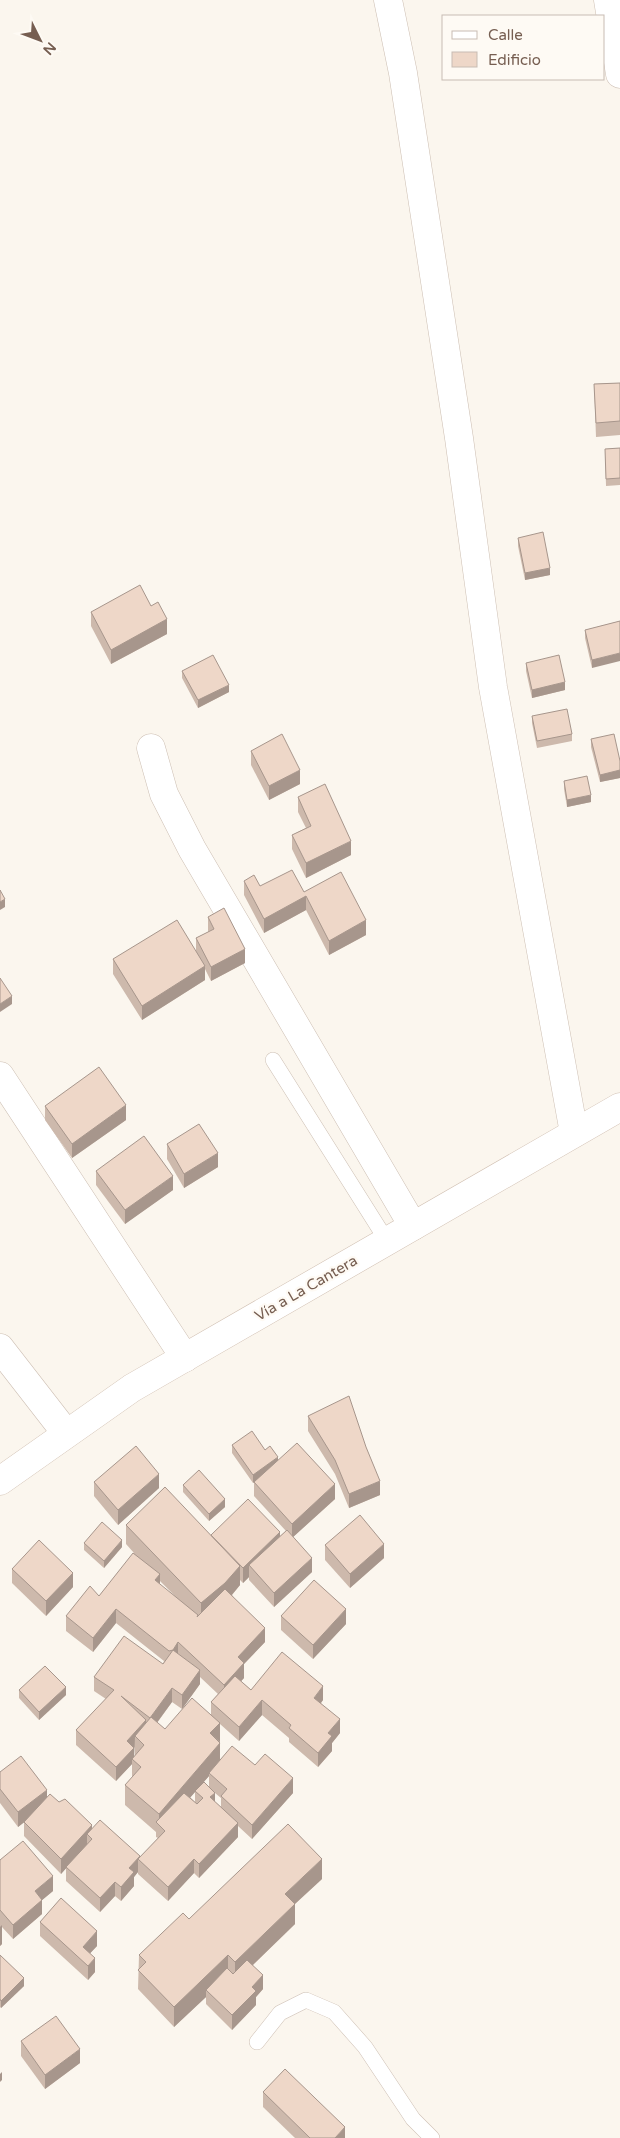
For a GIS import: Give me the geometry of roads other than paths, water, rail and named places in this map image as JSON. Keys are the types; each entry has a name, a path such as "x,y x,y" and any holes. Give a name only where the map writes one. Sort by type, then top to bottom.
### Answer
{"street":[{"path":"388,0 403,73 454,408 493,687 574,1133"},
{"path":"608,0 620,74"},
{"path":"151,748 164,794 192,849 413,1226"},
{"path":"0,1076 184,1358"},
{"name":"Vía a La Cantera","path":"0,1481 132,1388 620,1107"},
{"path":"0,1348 66,1433 0,1491"}],"lane":[{"path":"273,1060 388,1240"},
{"path":"257,2042 280,2013 306,2000 334,2012 365,2047 414,2119 432,2138"}]}
